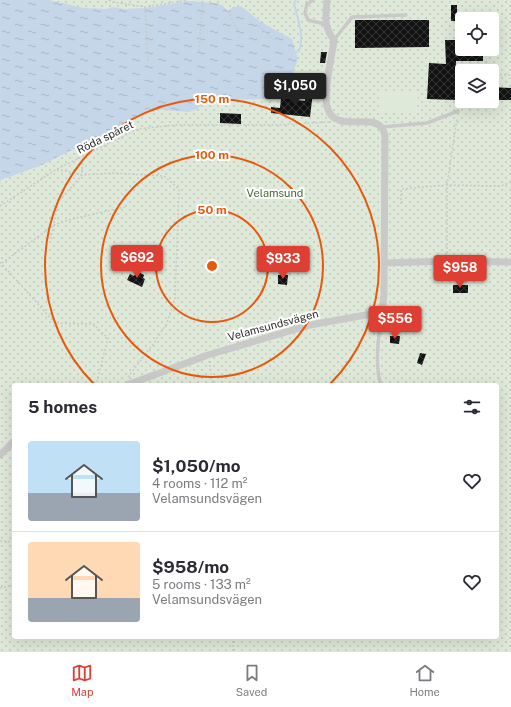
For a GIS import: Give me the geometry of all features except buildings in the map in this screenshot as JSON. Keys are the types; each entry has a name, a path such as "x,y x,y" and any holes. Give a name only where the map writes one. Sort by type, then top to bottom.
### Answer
{"street":[{"path":"327,0 326,24 328,31 334,40 327,88 327,107 330,114 341,121 368,122 376,124 381,127 385,135 384,295 382,310"},
{"path":"384,263 447,261 511,262"},
{"name":"Velamsundsvägen","path":"127,382 208,355 310,325 377,313 382,310"},
{"path":"0,455 12,444"}],"lane":[{"path":"313,0 307,4 305,13 308,20 326,24"},
{"path":"334,40 352,17 406,15"},
{"path":"381,127 427,124 458,111"},
{"path":"380,383 378,378 378,336 382,310"}],"path":[{"path":"109,0 145,7 187,0"},
{"path":"199,51 203,0"},
{"path":"145,7 148,62"},
{"path":"229,10 240,37"},
{"path":"262,22 259,26 273,40"},
{"path":"499,74 511,75"},
{"path":"262,80 264,99"},
{"path":"447,261 447,185 459,108"},
{"name":"Röda spåret","path":"0,206 57,169 138,128 175,125 278,125 341,121"},
{"path":"51,239 58,202 82,175 83,156"},
{"path":"57,169 82,175 112,173 164,176 179,189 175,298 168,323 127,382"},
{"path":"401,204 401,189 447,185 501,186 511,182"},
{"path":"97,383 108,338 93,324 54,323 1,262 54,226 72,219 124,207"},
{"path":"208,355 213,383"},
{"path":"0,541 12,542"},
{"path":"0,588 12,585"},
{"path":"233,639 233,651"}],"green space":[{"name":"Velamsund","path":"0,0 511,0 511,651 0,651"},
{"path":"381,91 418,93 417,114 381,112"}],"water":[{"path":"0,0 49,0 84,8 106,9 113,7 124,9 146,8 188,1 216,3 223,6 228,11 233,7 241,6 261,22 292,39 298,59 289,84 280,93 264,99 219,100 209,98 197,109 189,112 150,109 128,122 42,165 1,180 0,185"}],"waterway":[{"path":"296,0 294,3 301,33 301,45 299,51 296,52"}]}
